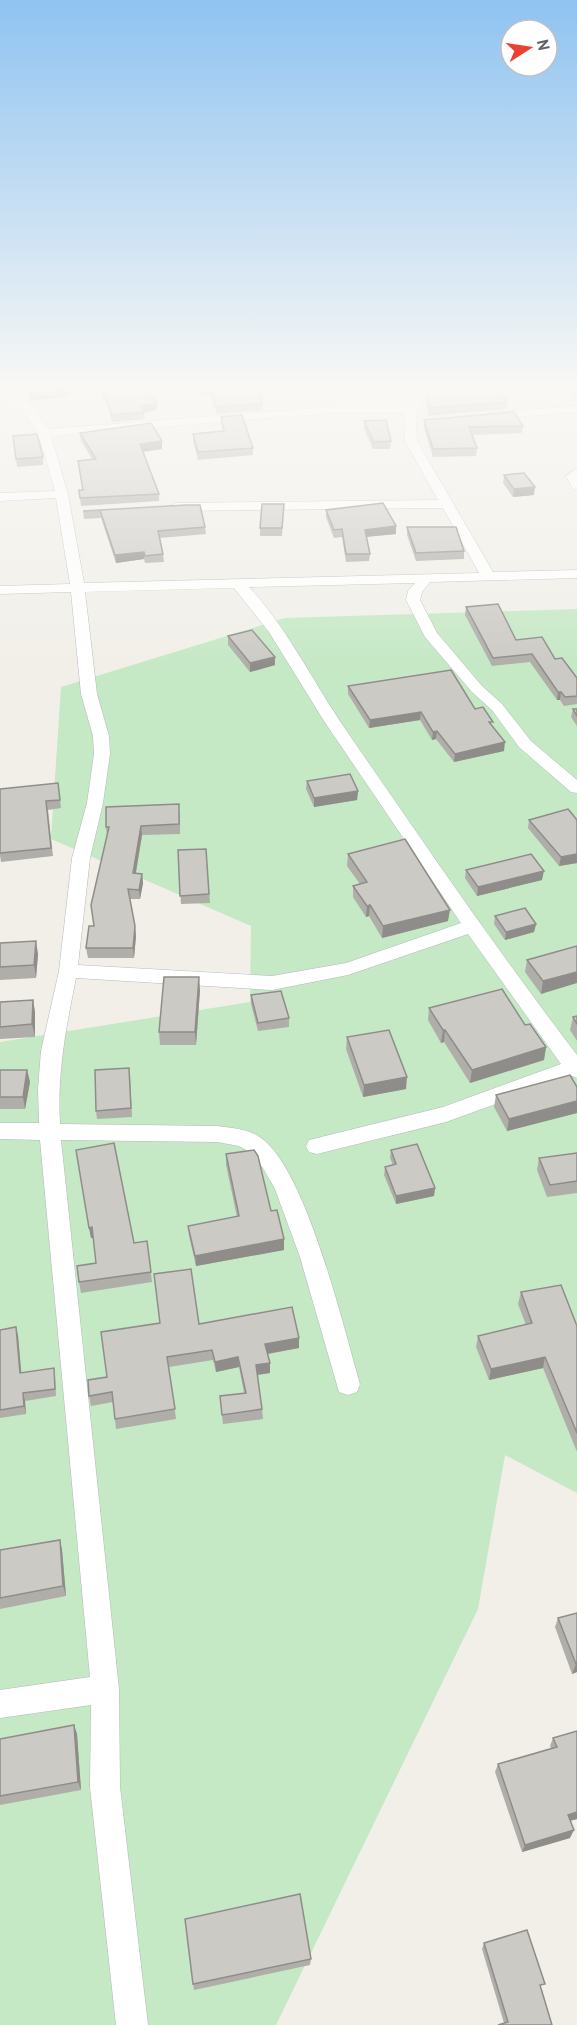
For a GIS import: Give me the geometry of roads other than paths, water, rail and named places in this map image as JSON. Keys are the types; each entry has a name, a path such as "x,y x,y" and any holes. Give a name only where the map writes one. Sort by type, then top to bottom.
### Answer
{"street":[{"path":"58,480 62,494 73,513 89,694 100,736 102,754 95,803 81,858 68,971 51,1052 48,1089 50,1132 68,1291 105,1689 105,1787 132,2025"},
{"path":"433,480 488,576"},
{"path":"0,497 62,494"},
{"path":"163,507 448,504"},
{"path":"0,590 577,574"},
{"path":"427,578 415,591 413,600 430,634 477,689 497,707 525,744 577,788"},
{"path":"260,605 279,582"},
{"path":"237,583 260,605 330,718 518,993 576,1068 446,1114 317,1146"},
{"path":"68,971 272,983 297,981 343,970 472,926"},
{"path":"0,1131 217,1134 244,1137 257,1146 269,1159 284,1186 313,1266 348,1384"},
{"path":"0,1704 105,1689"}]}
